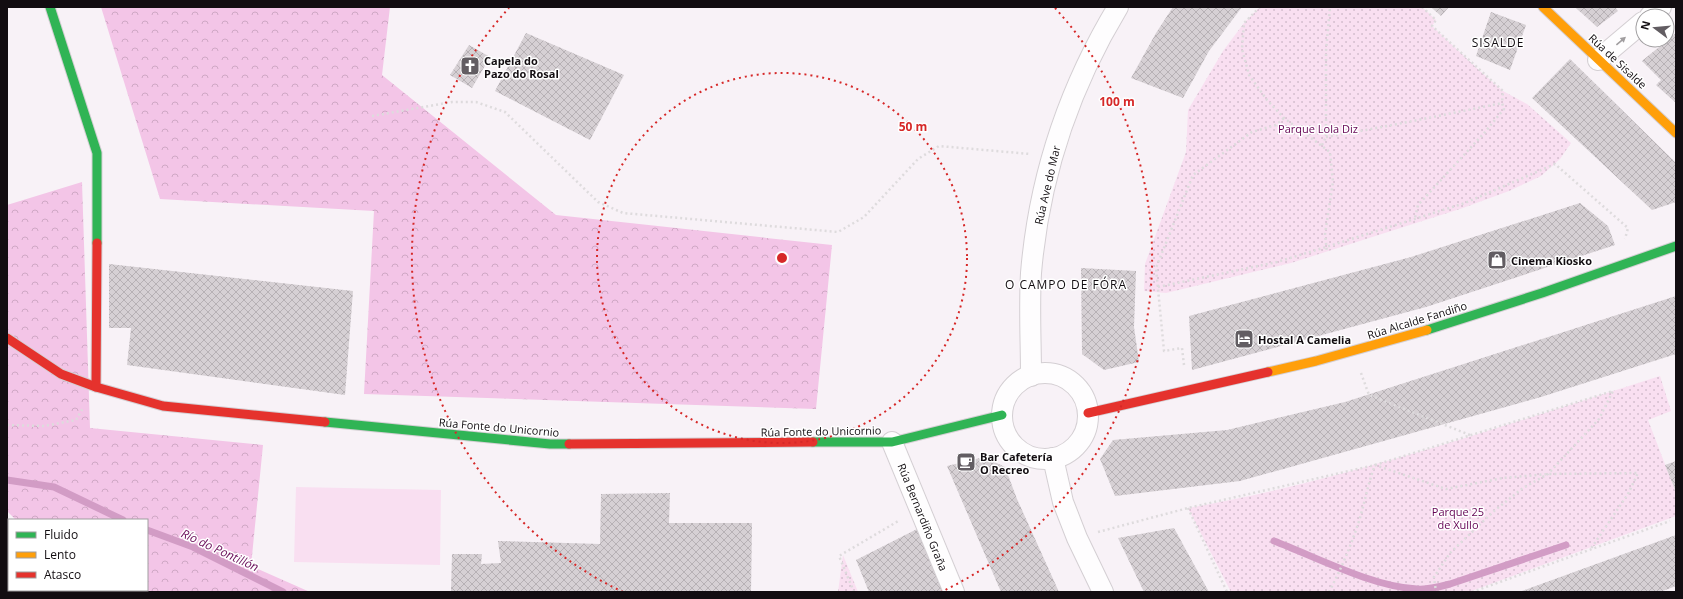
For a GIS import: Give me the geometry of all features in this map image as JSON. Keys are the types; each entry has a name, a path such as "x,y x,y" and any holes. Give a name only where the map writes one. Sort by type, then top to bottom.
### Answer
{"street":[{"path":"50,7 97,153 96,387"},
{"name":"Rúa Ave do Mar","path":"1030,376 1031,273 1040,208 1052,155 1067,110 1085,66 1118,7"},
{"name":"Rúa de Sisalde","path":"1543,7 1676,133"},
{"path":"1598,60 1635,29"},
{"name":"Rúa Alcalde Fandiño","path":"1088,414 1353,351 1472,316 1676,246"},
{"name":"Rúa Fonte do Unicornio","path":"7,338 61,374 96,387 163,406 550,444 892,442 1002,415"},
{"path":"1044,373 1057,374 1069,380 1079,389 1085,400 1088,414 1087,426 1075,447 1064,454 1053,458 1040,459 1028,455 1017,448 1009,439 1004,427 1002,415 1005,402 1011,391 1019,382 1030,376 1044,373"},
{"name":"Rúa Bernardiño Graña","path":"892,442 954,592"},
{"path":"1053,458 1063,502 1077,538 1103,592"}],"path":[{"path":"1260,7 1244,23 1242,49 1249,75 1267,100 1284,118 1330,152 1333,182 1325,234 1327,252"},
{"path":"1322,145 1326,137 1326,51 1330,7"},
{"path":"1415,218 1418,205 1504,109 1502,103 1503,91 1432,26 1436,20 1422,7"},
{"path":"372,116 452,102 476,102 505,112 598,202 623,214 838,232 864,217 918,159 939,146 1052,155"},
{"path":"1326,137 1387,127 1419,119 1502,103"},
{"path":"1186,390 1182,348 1164,352 1156,268 1193,175 1252,132 1276,125 1284,118"},
{"path":"1158,287 1277,262 1326,247 1465,203 1555,164 1628,228 1618,267"},
{"path":"1353,351 1369,395 1470,435"},
{"path":"7,425 44,426 76,420 96,387"},
{"path":"1077,538 1188,508 1375,465 1613,391 1599,419 1548,474 1523,488 1494,511 1450,553 1434,577 1436,592"},
{"path":"1375,465 1446,489 1503,478 1548,474 1638,473 1628,494 1590,550"},
{"path":"1329,592 1345,557 1359,520 1367,488 1375,465"},
{"path":"1188,508 1227,592"},
{"path":"854,592 839,556 919,509"},
{"path":"1472,592 1670,521"}],"green space":[{"path":"101,7 390,7 382,75 556,215 832,245 816,409 364,394 374,211 160,199"},
{"name":"Parque Lola Diz","path":"1260,7 1422,7 1436,20 1432,26 1481,72 1503,91 1527,104 1571,143 1560,159 1541,176 1509,191 1463,208 1291,263 1166,293 1144,291 1145,264 1186,152 1188,110 1223,51 1244,23"},
{"path":"82,182 90,428 263,445 251,566 310,592 82,592 148,591 148,519 15,519 7,511 7,205"},
{"name":"Parque 25 de Xullo","path":"1660,376 1671,411 1648,420 1676,493 1676,516 1469,592 1231,592 1188,508 1248,496 1367,467 1485,432"},
{"path":"296,487 441,490 440,565 294,562"},
{"path":"843,555 858,592 838,592"}],"building":[{"path":"1173,7 1242,7 1209,51 1183,98 1131,78 1156,33"},
{"path":"1431,7 1449,7 1441,16"},
{"path":"1575,7 1615,7 1618,11 1597,27"},
{"path":"1491,12 1526,25 1510,70 1476,56"},
{"path":"526,33 624,75 590,140 495,91"},
{"path":"1676,33 1676,103 1656,85 1661,80 1642,61 1658,48 1675,48"},
{"name":"Capela do Pazo do Rosal","path":"469,45 490,57 472,88 450,75"},
{"path":"1570,59 1676,163 1676,202 1652,210 1532,98"},
{"path":"1580,203 1608,226 1615,245 1426,307 1192,370 1189,316 1411,257"},
{"path":"109,264 353,291 345,395 127,365 131,328 109,328"},
{"path":"1081,268 1136,271 1134,327 1139,362 1104,370 1082,354"},
{"path":"1676,296 1676,354 1541,397 1240,481 1115,496 1100,459 1113,440 1227,430 1345,402"},
{"path":"984,457 1005,467 1017,499 1059,592 1001,592 947,466"},
{"path":"1676,461 1676,492 1665,465"},
{"path":"670,493 669,523 752,523 751,592 451,592 452,554 482,554 481,564 501,563 498,541 600,544 601,494"},
{"path":"921,527 948,592 869,592 856,560"},
{"path":"1174,528 1209,592 1144,592 1118,538"},
{"path":"1676,535 1676,586 1660,592 1519,592"}],"waterway":[{"name":"Río do Pontillón","path":"7,480 54,487 121,519"},
{"name":"Río do Pontillón","path":"148,530 193,547 283,592"},
{"path":"1274,541 1363,577 1400,587 1421,589 1434,588 1450,584 1566,545"}],"traffic: fast":[{"path":"50,7 97,153 97,243"},
{"path":"1427,330 1542,293 1676,246"},
{"path":"813,442 892,442 1002,415"},
{"path":"325,422 550,444 569,444"}],"traffic: slow":[{"path":"1543,7 1676,133"},
{"path":"1268,372 1316,361 1427,330"}],"traffic: jam":[{"path":"96,387 97,243"},
{"path":"7,338 61,374 96,387 163,406 325,422"},
{"path":"1088,413 1268,372"},
{"path":"569,444 813,442"}],"place":[{"name":"Capela do Pazo do Rosal","path":"470,66"},
{"name":"Cinema Kiosko","path":"1497,260"},
{"name":"Hostal A Camelia","path":"1244,339"},
{"name":"Bar Cafetería O Recreo","path":"966,462"}],"district":[{"name":"SISALDE","path":"1498,42"},
{"name":"O CAMPO DE FÓRA","path":"1066,284"}]}
